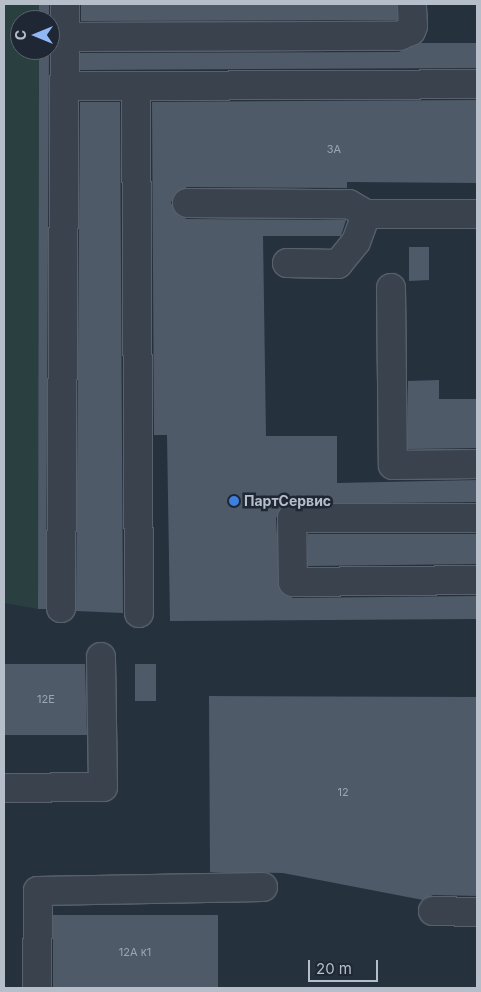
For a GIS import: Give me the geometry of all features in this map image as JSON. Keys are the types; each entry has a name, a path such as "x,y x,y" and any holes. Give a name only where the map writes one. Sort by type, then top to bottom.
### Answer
{"lane":[{"path":"61,608 66,86 65,4"},
{"path":"65,37 399,36 413,26 412,4"},
{"path":"66,86 477,84"},
{"path":"136,86 139,613"},
{"path":"187,203 349,204 366,214 477,214"},
{"path":"287,263 338,264 356,242 366,214"},
{"path":"391,288 393,465 477,464"},
{"path":"477,518 292,518 293,582 477,580"},
{"path":"4,788 103,787 101,657"},
{"path":"37,988 38,891 263,887"},
{"path":"433,911 477,912"}],"green space":[{"path":"4,4 39,4 39,10 10,10 10,60 39,60 38,609 4,603"}],"building":[{"path":"39,4 49,4 49,10 39,10"},
{"path":"81,4 397,4 397,20 81,21"},
{"path":"421,43 477,43 477,68 80,70 80,53 399,52"},
{"path":"39,60 49,60 46,609 38,609"},
{"path":"477,100 477,183 347,182 347,188 187,187 174,195 171,203 179,216 187,219 346,220 341,236 263,236 266,436 337,436 337,483 477,480 477,502 285,504 276,518 280,590 293,598 477,596 477,619 170,621 167,435 154,435 152,102"},
{"path":"80,102 120,102 123,613 76,611"},
{"path":"409,247 429,247 429,280 409,281"},
{"path":"439,380 439,399 477,399 477,448 408,449 408,381"},
{"path":"308,534 477,534 477,564 308,566"},
{"path":"4,664 85,664 87,735 4,735"},
{"path":"135,664 156,664 156,701 135,701"},
{"path":"209,696 477,697 477,896 433,895 423,900 283,873 210,872"},
{"path":"53,915 218,915 218,988 53,988"}],"place":[{"name":"ПартСервис","path":"234,501"}]}
